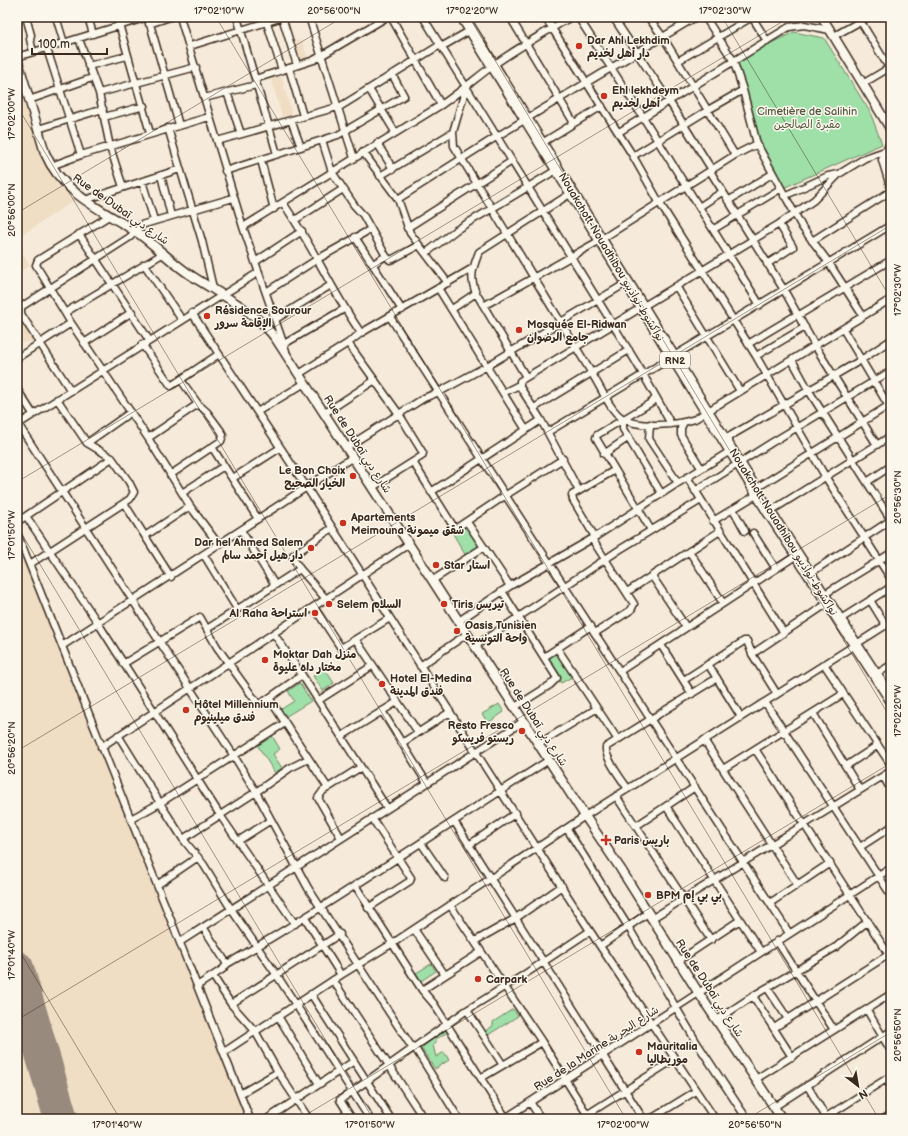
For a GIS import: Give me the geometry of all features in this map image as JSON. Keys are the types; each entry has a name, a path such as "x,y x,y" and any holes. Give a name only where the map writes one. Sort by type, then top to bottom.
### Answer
{"highway":[{"name":"Nouakchott-Nouadhibou نواكشوط-نواذيبو","path":"463,17 573,192 628,282 642,308 708,411 769,512 891,699"}],"street":[{"path":"26,17 33,52"},
{"path":"56,17 64,43"},
{"path":"88,17 93,34"},
{"path":"117,17 127,56 144,106 150,133"},
{"path":"17,58 119,26 170,17"},
{"path":"237,17 277,154"},
{"path":"190,46 267,23 282,17 297,65"},
{"path":"309,17 354,158"},
{"path":"204,98 227,92 322,56 387,17"},
{"path":"391,17 441,105"},
{"path":"423,17 496,137 571,255 597,300 614,325 671,424"},
{"path":"510,17 574,123"},
{"path":"546,17 634,156 660,202 756,356 825,476 891,579"},
{"path":"243,227 274,209 377,143 441,105 466,88 472,80 494,65 571,17"},
{"path":"578,17 714,229 760,305"},
{"path":"613,17 684,125 722,192 784,290 815,346 877,445"},
{"path":"648,17 663,37 735,155"},
{"path":"398,199 462,160 496,137 560,100 696,17"},
{"path":"705,17 733,60 743,90 757,144 772,174 794,214 829,263 863,316"},
{"path":"678,61 752,17 767,41"},
{"path":"822,17 864,83 891,130"},
{"path":"619,132 733,60 792,26 804,25 832,33 859,19 868,17"},
{"path":"183,18 233,198 287,354"},
{"path":"859,19 890,70 864,83"},
{"path":"148,20 179,125"},
{"path":"267,23 282,70"},
{"path":"217,142 338,107 416,60 471,30"},
{"path":"79,39 92,78 99,93 110,146 122,187"},
{"path":"47,49 81,155"},
{"path":"88,66 127,56"},
{"name":"Rue de Dubaï شارع دبي","path":"17,58 45,153 51,166 63,182 85,200 135,231 189,274 223,294 263,323 287,354 698,992 782,1119"},
{"path":"99,93 196,67"},
{"path":"289,68 303,116"},
{"path":"225,171 322,140 345,131 404,96 392,74"},
{"path":"30,100 92,78"},
{"path":"466,88 453,132 454,146 591,373 623,419 632,423 671,424 684,422 699,417 766,374 792,360 891,299"},
{"path":"369,89 395,132"},
{"path":"634,156 743,90"},
{"path":"227,92 241,134"},
{"path":"104,117 144,106"},
{"path":"542,143 602,106"},
{"path":"38,129 71,121 103,109"},
{"path":"51,166 150,133 209,116"},
{"path":"291,120 301,147"},
{"path":"168,128 193,210 213,288"},
{"path":"380,176 453,132"},
{"path":"322,140 332,172 363,215 386,256 390,260 419,245"},
{"path":"377,143 392,169"},
{"path":"485,305 571,255 602,239 735,155 757,144"},
{"path":"503,393 519,385 520,381 526,377 779,224 814,200 839,174 865,158 890,147"},
{"path":"890,147 883,160 891,186"},
{"path":"363,152 398,199 407,228 448,283"},
{"path":"261,160 274,209"},
{"path":"407,228 512,161"},
{"path":"85,200 180,169"},
{"path":"426,253 456,230 558,169"},
{"path":"728,201 772,174"},
{"path":"784,196 828,176 839,174"},
{"path":"161,175 171,216"},
{"path":"142,181 154,220"},
{"path":"295,220 343,189"},
{"path":"714,229 780,189"},
{"path":"526,377 485,305 476,293 471,282 473,268 479,252 573,192"},
{"path":"699,206 722,192"},
{"path":"812,241 891,192"},
{"path":"71,391 21,314 20,309 130,237 141,225 233,198"},
{"path":"283,203 302,232 344,309 361,333"},
{"path":"109,216 36,262 36,265 66,312 71,324 131,412 190,506 219,545"},
{"path":"767,264 793,247 779,224"},
{"path":"548,432 607,398 706,336 734,321 891,225"},
{"path":"266,292 316,260 371,229"},
{"path":"255,262 302,232"},
{"path":"79,234 132,312 149,340"},
{"path":"355,237 402,310"},
{"path":"66,312 164,253"},
{"path":"373,264 386,256"},
{"path":"748,344 798,314 845,289 891,260"},
{"path":"144,264 182,320"},
{"path":"299,374 361,333 473,268"},
{"path":"259,272 223,294 210,304 192,313 142,344 18,425 63,491 158,642 234,756 321,906 413,1049 415,1048 459,1119"},
{"path":"347,447 424,398 439,392 487,366 560,321 628,282"},
{"path":"276,319 331,285"},
{"path":"676,286 740,390"},
{"path":"438,288 526,430"},
{"path":"452,309 476,293"},
{"path":"284,344 344,309"},
{"path":"84,342 132,312"},
{"path":"192,313 307,488 590,931 715,1119"},
{"path":"390,317 789,933"},
{"path":"17,358 71,324"},
{"path":"756,356 805,327"},
{"path":"713,521 733,509 812,452 890,407 843,329"},
{"path":"725,440 861,360 891,340"},
{"path":"348,343 399,414 423,452 422,456 373,487"},
{"path":"142,344 171,386 219,354"},
{"path":"534,408 629,350"},
{"path":"792,360 809,391 851,459 891,520 864,536 809,574"},
{"path":"695,491 891,371"},
{"path":"170,475 212,448 221,441 223,435 207,412 198,404 181,380"},
{"path":"325,413 375,380"},
{"path":"257,412 305,382"},
{"path":"519,385 548,432 579,491"},
{"path":"17,388 33,414"},
{"path":"651,530 639,508 604,454 596,438 597,435 652,402 656,397"},
{"path":"30,564 124,503 134,492 130,482 112,458 87,443 57,399"},
{"path":"148,438 198,404"},
{"path":"87,443 131,412"},
{"path":"623,419 622,427 661,493"},
{"path":"431,492 541,420"},
{"path":"684,422 681,428 681,436 701,468"},
{"path":"650,424 649,439 678,483"},
{"path":"769,512 851,459 891,436"},
{"path":"604,454 629,437"},
{"path":"212,448 233,478 258,519"},
{"path":"233,478 280,448"},
{"path":"458,621 510,586 593,538 661,493 732,450"},
{"path":"62,646 171,577 353,457"},
{"path":"17,522 112,458"},
{"path":"412,462 453,529 456,529 506,494 563,459"},
{"path":"182,493 224,466"},
{"path":"866,482 891,466"},
{"path":"595,633 631,610 634,604 593,538 572,496 615,470"},
{"path":"687,477 784,633"},
{"path":"475,646 606,559 700,500"},
{"path":"124,503 171,577"},
{"path":"145,536 190,506"},
{"path":"733,509 745,531"},
{"path":"26,516 98,624 220,815 295,924"},
{"path":"467,522 510,586"},
{"path":"326,599 292,558 293,554 332,528"},
{"path":"241,530 275,585"},
{"path":"627,592 720,531"},
{"path":"752,533 776,568"},
{"path":"17,534 250,1119"},
{"path":"101,747 410,544"},
{"path":"433,580 484,547"},
{"path":"689,551 723,604"},
{"path":"752,654 784,633 826,599 891,553"},
{"path":"204,555 237,609"},
{"path":"620,671 797,555"},
{"path":"207,629 300,569"},
{"path":"652,576 686,627"},
{"path":"839,620 891,587"},
{"path":"502,591 556,675 556,681 515,707"},
{"path":"224,1052 616,796 888,624 870,600"},
{"path":"314,607 339,648 344,648 390,618"},
{"path":"123,664 200,617 229,664 258,704 302,675"},
{"path":"544,657 591,626"},
{"path":"274,634 319,700 387,808"},
{"path":"420,666 467,634"},
{"path":"356,640 372,666 418,732"},
{"path":"684,680 742,641 747,641 752,654 777,694"},
{"path":"661,645 692,694"},
{"path":"557,648 596,709 618,740"},
{"path":"708,664 741,717"},
{"path":"824,664 891,765"},
{"path":"875,675 891,665"},
{"path":"319,700 372,666"},
{"path":"628,789 605,749 717,678"},
{"path":"723,769 843,694"},
{"path":"269,698 328,788"},
{"path":"342,736 397,702"},
{"path":"765,702 891,895"},
{"path":"538,744 596,709"},
{"path":"382,711 427,782"},
{"path":"402,743 450,712"},
{"path":"813,713 860,790"},
{"path":"180,942 524,721"},
{"path":"131,819 160,804 285,723"},
{"path":"118,735 160,804 198,857 370,1119"},
{"path":"704,740 797,884"},
{"path":"846,766 878,745"},
{"path":"755,749 890,954 774,1028"},
{"path":"184,838 256,792 290,768 308,759"},
{"path":"197,986 224,969 227,964 305,918 321,906 422,843 548,760"},
{"path":"341,838 318,798 321,793 361,767"},
{"path":"600,946 650,916 684,899 891,771"},
{"path":"882,776 891,790"},
{"path":"636,826 695,787"},
{"path":"616,796 711,940"},
{"path":"666,806 761,952"},
{"path":"469,845 516,813"},
{"path":"368,908 410,881 410,875 372,818"},
{"path":"238,841 271,820"},
{"path":"454,821 603,1054 624,1090 645,1119 662,1116 696,1091"},
{"path":"860,847 891,828"},
{"path":"567,829 677,1007 696,1043 748,1119"},
{"path":"422,843 445,878"},
{"path":"157,885 198,857"},
{"path":"770,903 830,862"},
{"name":"Rue de la Marine شارع البحرية","path":"509,1118 530,1102 603,1054 891,868"},
{"path":"355,886 422,990 434,1004 481,1078 509,1118"},
{"path":"475,941 516,918 562,886"},
{"path":"450,905 542,1042 589,1117"},
{"path":"305,918 341,975"},
{"path":"678,961 740,920"},
{"path":"717,1020 753,996 768,989 836,947 868,921"},
{"path":"204,927 227,964"},
{"path":"414,929 444,975"},
{"path":"339,1119 350,1116 340,1100 467,1010 590,931"},
{"path":"231,1004 322,944 340,934"},
{"path":"777,941 834,1030"},
{"path":"422,990 482,952"},
{"path":"213,976 231,1004 255,1032 278,1072 309,1119"},
{"path":"333,980 424,1119"},
{"path":"768,989 788,1019"},
{"path":"311,994 392,1119"},
{"path":"756,1079 891,994"},
{"path":"753,996 792,1056"},
{"path":"467,1010 503,1066"},
{"path":"867,1010 891,1051"},
{"path":"278,1016 319,1084"},
{"path":"774,1107 891,1030"},
{"path":"481,1078 542,1042"},
{"path":"580,1119 589,1117 624,1090 675,1059"},
{"path":"267,1119 354,1061"},
{"path":"240,1094 278,1072"},
{"path":"807,1085 826,1118 889,1077 891,1086"},
{"path":"530,1102 541,1119"},
{"path":"884,1119 891,1114"}],"shaded area":[{"path":"302,40 308,60 299,63 293,42"},
{"path":"281,75 293,117 283,120 271,78"},
{"path":"17,79 41,156 57,184 75,200 17,238"},
{"path":"17,244 30,265 17,274"},
{"path":"17,313 35,341 17,344"},
{"path":"17,541 57,646 245,1119 17,1119"}],"green space":[{"name":"Cimetière de Salihin مقبرة الصالحين","path":"794,32 824,38 870,112 882,144 783,188 756,140 736,60"},
{"path":"466,523 483,546 467,558 452,532"},
{"path":"556,650 572,677 561,683 546,657"},
{"path":"324,668 334,683 323,691 313,676"},
{"path":"300,683 311,701 285,717 280,710 294,701 288,691"},
{"path":"499,704 504,712 488,723 482,714"},
{"path":"271,734 280,749 273,754 282,768 275,773 256,743"},
{"path":"431,964 436,971 421,981 416,973"},
{"path":"513,1009 518,1016 488,1035 485,1031 493,1026 493,1022"},
{"path":"446,1028 448,1032 436,1039 436,1043 433,1045 436,1057 444,1052 449,1060 435,1069 419,1045"}],"runway":[{"path":"17,968 61,1119"}],"place":[{"name":"Dar Ahl Lekhdim دار أهل لخديم","path":"579,46"},
{"name":"Ehl lekhdeym أهل لخديم","path":"604,96"},
{"name":"Résidence Sourour الإقامة سرور","path":"207,316"},
{"name":"Mosquée El-Ridwan جامع الرضوان","path":"519,330"},
{"name":"Le Bon Choix الخيار الصحيح","path":"353,476"},
{"name":"Apartements Meimouna شقق ميمونة","path":"343,523"},
{"name":"Dar hel Ahmed Salem دار هيل أحمد سالم","path":"311,548"},
{"name":"Star استار","path":"436,565"},
{"name":"Selem السلام","path":"329,604"},
{"name":"Tiris تيريس","path":"444,604"},
{"name":"Al Raha استراحة","path":"315,613"},
{"name":"Oasis Tunisien واحة التونسية","path":"457,631"},
{"name":"Moktar Dah منزل مختار داه عليوة","path":"265,660"},
{"name":"Hotel El-Medina فندق المدينة","path":"382,684"},
{"name":"Hôtel Millennium فندق ميلينيوم","path":"186,710"},
{"name":"Resto Fresco ريستو فريسكو","path":"522,731"},
{"name":"Paris باريس","path":"606,840"},
{"name":"BPM بي بي إم","path":"648,895"},
{"name":"Carpark","path":"478,979"},
{"name":"Mauritalia موريطاليا","path":"639,1052"}]}
